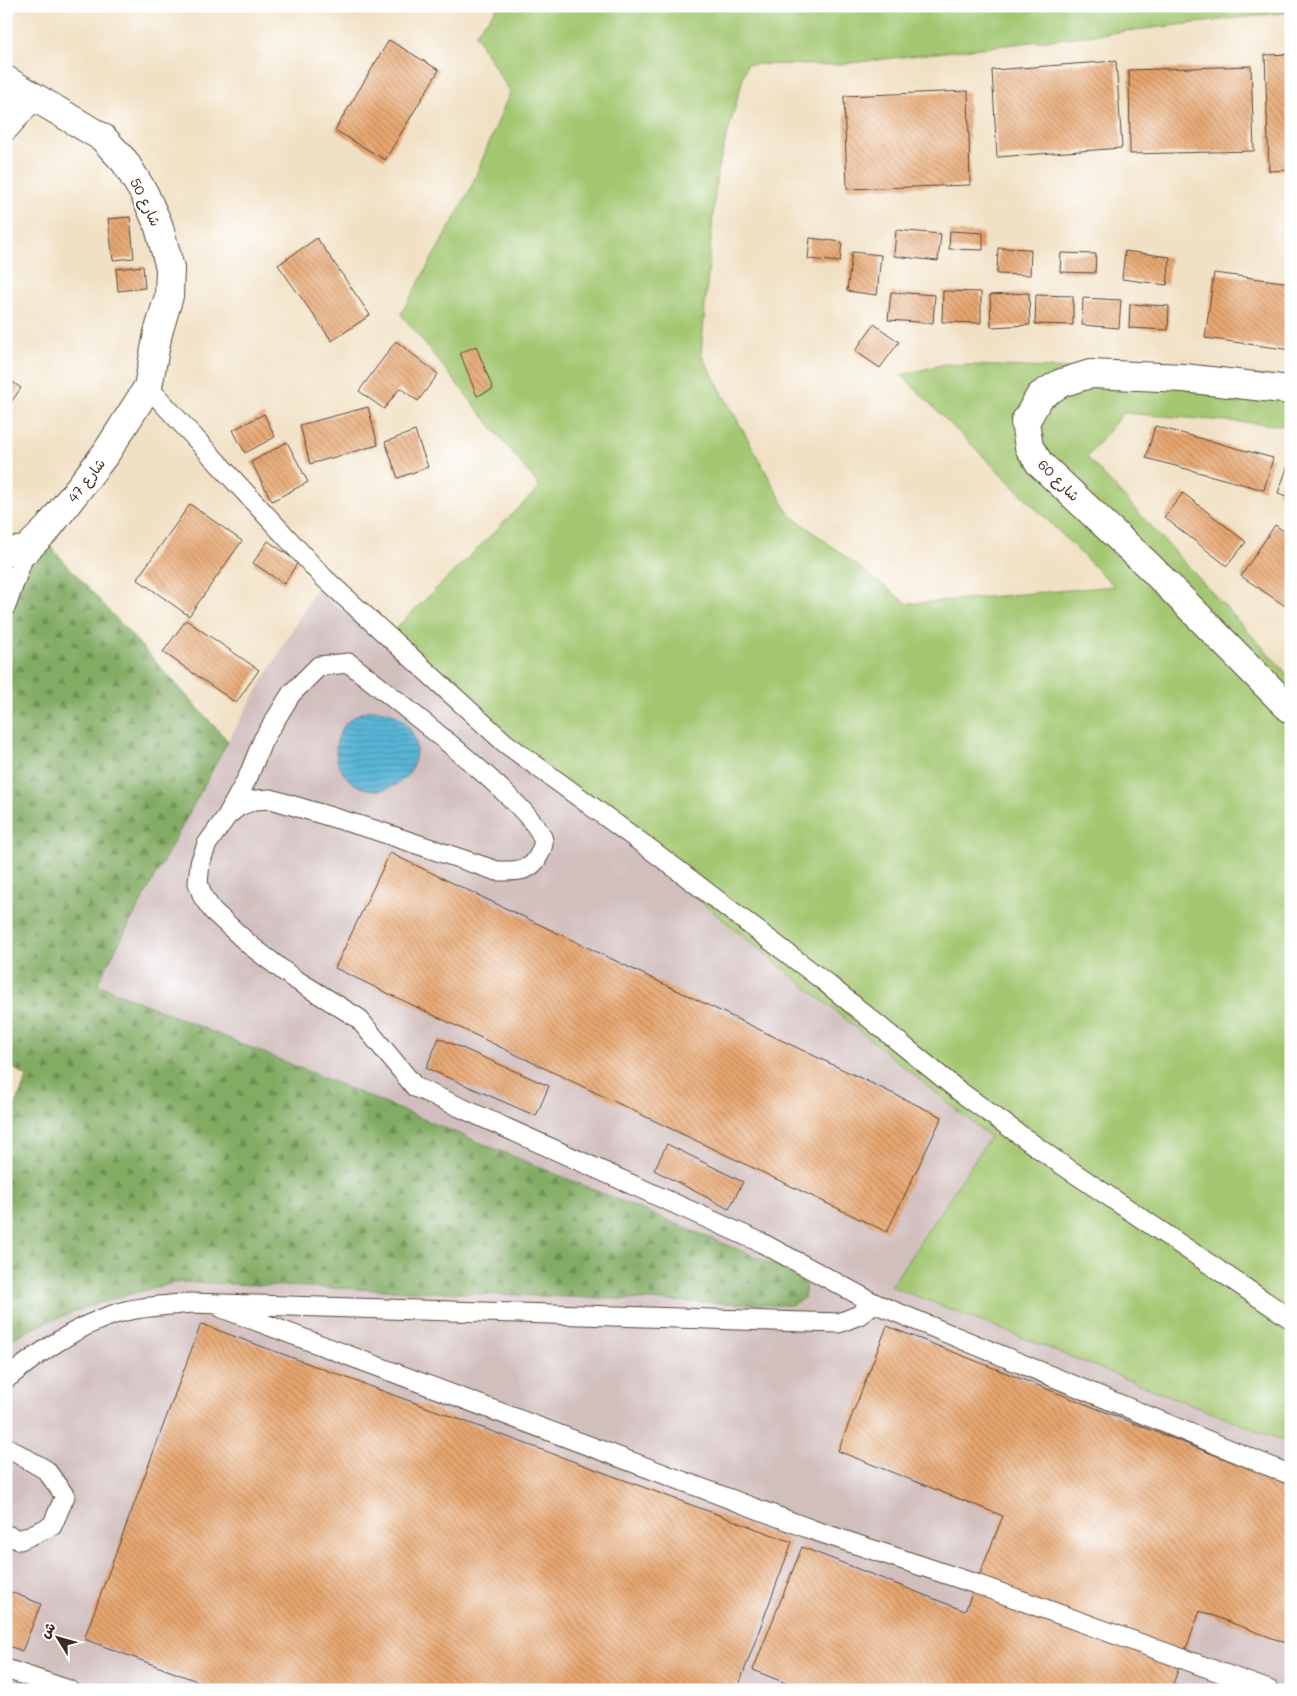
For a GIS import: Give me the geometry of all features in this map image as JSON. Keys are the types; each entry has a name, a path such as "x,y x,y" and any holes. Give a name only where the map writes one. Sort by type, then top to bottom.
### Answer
{"street":[{"name":"شارع 50","path":"6,80 103,138 125,162 144,193 158,224 170,268 168,296 158,333 148,386"},
{"path":"6,126 32,96"},
{"name":"شارع 60","path":"1291,390 1184,378 1090,374 1061,383 1040,396 1025,422 1030,447 1040,464 1150,567 1291,710"},
{"name":"شارع 47","path":"16,551 48,528 106,453 148,386"}],"lane":[{"path":"148,386 324,578 505,743 654,852 817,976 959,1091 1055,1160 1291,1319"},
{"path":"6,606 16,551"},
{"path":"227,816 239,806 254,800 271,799 376,830 497,871 518,871 529,868 537,861 543,841 538,830 505,793 349,663 319,666 291,694 263,740 248,777 227,816 207,844 200,863 198,883 203,898 213,911 251,946 292,978 358,1018 415,1087 762,1243 874,1304 1291,1475"},
{"path":"6,1379 30,1360 72,1332 118,1313 190,1303 840,1323 859,1315 874,1304"},
{"path":"209,1303 803,1526 976,1584 1269,1690"},
{"path":"6,1447 46,1470 65,1496 52,1526 20,1540 6,1535"},
{"path":"6,1669 69,1690"}],"shaded area":[{"path":"316,589 990,1137 892,1286 1291,1444 1291,1690 6,1690 6,1342 62,1317 100,1303 179,1282 771,1305 761,1259 96,984 228,741"}],"green space":[{"path":"499,6 1291,6 1291,12 833,65 747,64 717,171 701,354 789,514 908,604 1114,586 901,375 945,364 1291,377 1291,426 1123,413 1087,457 1291,678 1291,1444 891,1286 990,1137 382,642 540,487 401,314 469,192 510,92 475,34"},
{"path":"6,541 49,545 228,741 97,984 761,1259 789,1272 806,1285 804,1298 790,1305 771,1305 179,1282 90,1306 47,1322 6,1342 6,1128 27,1077 6,1063"}],"water":[{"path":"376,710 391,713 404,722 413,735 416,750 413,765 404,778 391,787 376,790 361,787 348,778 339,765 336,750 339,735 348,722 361,713"}],"building":[{"path":"389,40 439,70 385,160 335,130"},
{"path":"1291,54 1291,170 1269,171 1265,55"},
{"path":"1116,61 1122,148 997,157 992,70"},
{"path":"1251,66 1254,151 1130,154 1129,70"},
{"path":"968,91 970,185 847,189 844,96"},
{"path":"130,217 134,258 113,260 108,219"},
{"path":"896,230 941,234 938,261 894,256"},
{"path":"950,231 983,233 983,250 949,249"},
{"path":"317,238 370,315 332,341 278,265"},
{"path":"810,238 842,242 840,262 808,259"},
{"path":"998,248 1031,249 1030,275 997,274"},
{"path":"1125,251 1170,257 1167,285 1122,279"},
{"path":"852,252 881,255 877,295 847,291"},
{"path":"1061,253 1096,254 1095,273 1060,272"},
{"path":"143,266 145,288 118,291 116,269"},
{"path":"1214,273 1291,283 1291,350 1205,338"},
{"path":"943,291 981,292 981,323 942,322"},
{"path":"891,292 935,295 933,323 888,320"},
{"path":"1029,293 1030,325 991,327 990,295"},
{"path":"1036,295 1073,296 1073,325 1035,324"},
{"path":"1083,298 1121,300 1119,328 1082,325"},
{"path":"1130,304 1169,306 1168,330 1129,328"},
{"path":"874,324 899,342 880,368 855,351"},
{"path":"396,341 438,374 418,401 400,388 384,409 359,391"},
{"path":"476,346 493,389 477,396 460,353"},
{"path":"6,377 21,388 6,409"},
{"path":"368,407 378,445 310,464 300,425"},
{"path":"264,414 275,437 245,453 233,430"},
{"path":"1155,426 1273,458 1264,490 1146,458"},
{"path":"415,431 428,467 398,478 385,442"},
{"path":"287,442 308,482 272,501 251,462"},
{"path":"1291,457 1291,498 1278,493"},
{"path":"1183,493 1246,542 1227,566 1164,517"},
{"path":"190,504 242,541 189,616 137,579"},
{"path":"1275,525 1291,536 1291,610 1241,576"},
{"path":"268,541 298,562 284,584 253,563"},
{"path":"186,620 259,670 236,703 163,652"},
{"path":"390,853 942,1117 887,1232 335,968"},
{"path":"439,1038 549,1086 536,1116 426,1068"},
{"path":"667,1144 743,1182 729,1209 654,1170"},
{"path":"201,1324 792,1542 737,1690 221,1690 84,1639"},
{"path":"887,1326 1291,1485 1291,1645 1200,1611 1173,1684 1188,1690 803,1690 753,1670 802,1547 965,1611 1003,1516 838,1451"},
{"path":"6,1590 41,1604 22,1651 6,1645"}]}
